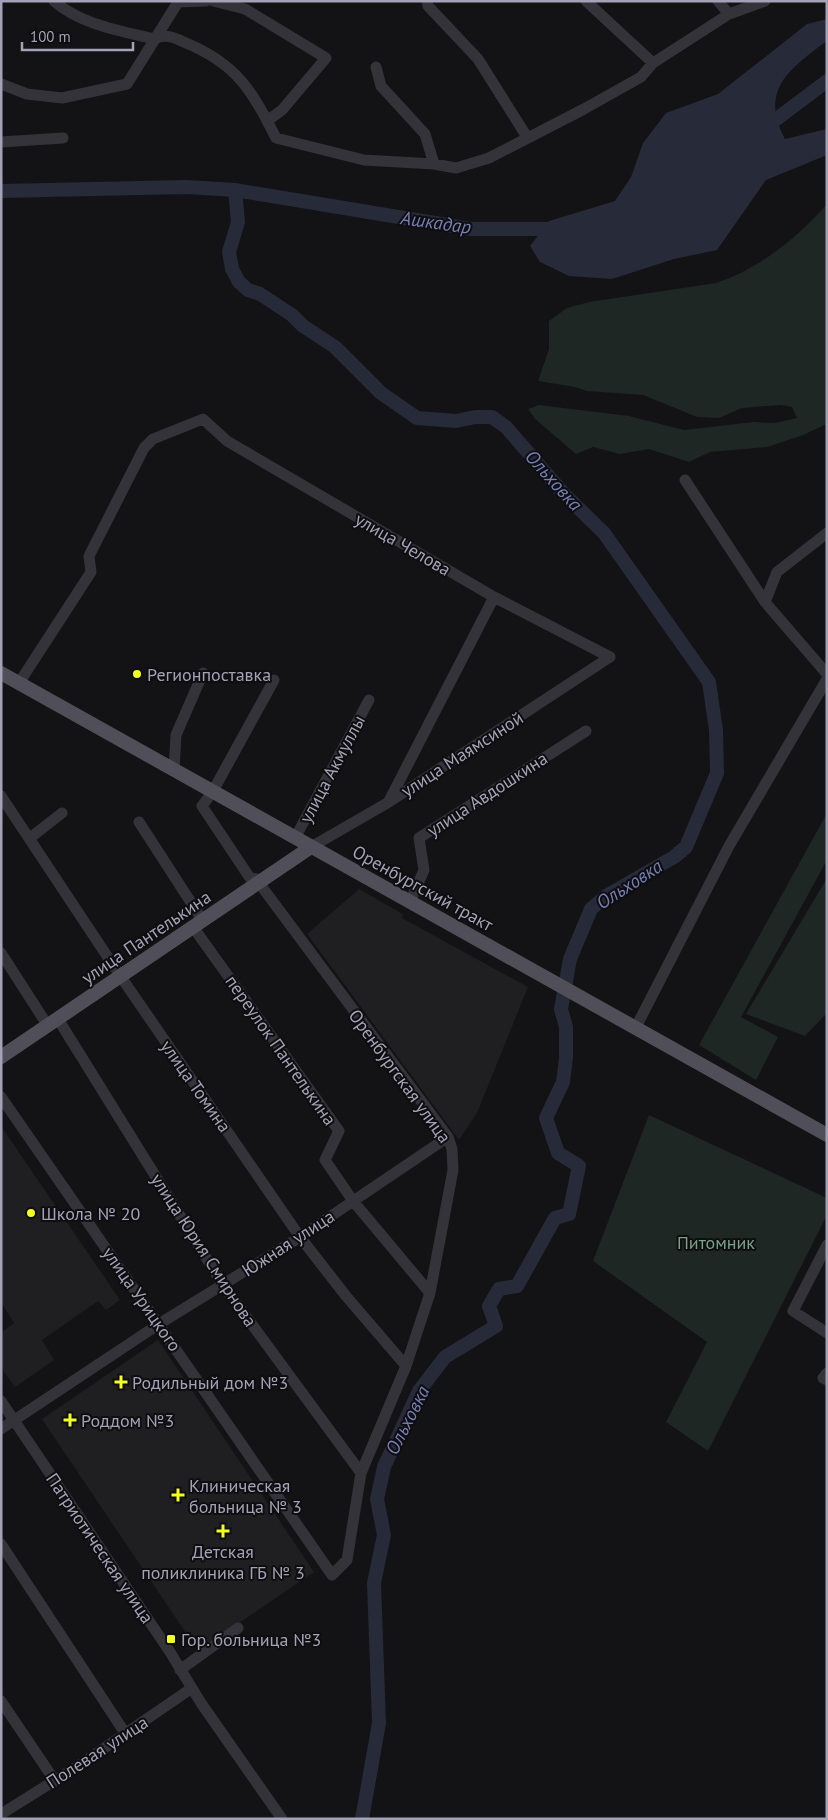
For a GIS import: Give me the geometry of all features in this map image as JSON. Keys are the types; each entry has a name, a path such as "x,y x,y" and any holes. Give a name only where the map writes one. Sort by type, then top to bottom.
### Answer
{"main road":[{"name":"Оренбургский тракт","path":"8,679 174,769 311,848 530,968 827,1135"},
{"name":"улица Пантелькина","path":"1,1057 311,848"}],"street":[{"path":"54,1 68,13 84,21 154,39 162,35 172,37 207,51 226,64 248,88 276,138 364,160 434,164 456,168 489,158 584,109 641,77 653,63 729,14 765,1"},
{"path":"1,84 27,94 62,98 127,84 178,2 206,1"},
{"path":"213,1 245,9 326,58 282,110 267,121"},
{"path":"427,1 428,6 478,59 527,137"},
{"path":"586,1 653,63"},
{"path":"718,1 729,14"},
{"path":"376,67 381,86 425,134 434,164"},
{"path":"1,142 63,138"},
{"name":"улица Челова","path":"8,679 91,572 89,556 144,448 153,439 203,419 227,441 494,597 610,657"},
{"path":"685,480 765,602 827,674"},
{"path":"765,602 776,572 827,533"},
{"path":"388,802 494,597"},
{"name":"улица Маямсиной","path":"311,848 388,802 610,657"},
{"path":"174,769 176,735 203,673"},
{"path":"636,1027 729,846 827,679"},
{"path":"213,791 274,680"},
{"name":"улица Акмуллы","path":"295,838 369,700"},
{"name":"улица Авдошкина","path":"410,902 424,870 419,838 586,731"},
{"name":"Оренбургская улица","path":"213,791 202,806 250,878 261,882 451,1143 453,1170 430,1293 406,1366 360,1473 348,1560 332,1575"},
{"name":"улица Томина","path":"1,796 121,977 300,1238 346,1296 406,1366"},
{"path":"30,838 62,813"},
{"name":"переулок Пантелькина","path":"139,822 198,924 339,1131 325,1160 354,1201 430,1293"},
{"name":"улица Юрия Смирнова","path":"1,953 53,1023 223,1285 360,1473"},
{"name":"улица Урицкого","path":"1,1097 332,1575"},
{"name":"Южная улица","path":"1,1429 159,1324 300,1238 448,1137"},
{"path":"827,1245 824,1259 793,1311 827,1333"},
{"path":"827,1373 824,1378 827,1380"},
{"name":"Патриотическая улица","path":"1,1401 192,1688 282,1819"},
{"path":"1,1544 125,1733"},
{"path":"180,1670 238,1628"},
{"name":"Полевая улица","path":"1,1814 55,1781 192,1688"},
{"path":"1,1701 55,1781"}],"shaded area":[{"path":"359,889 403,914 402,918 528,987 477,1113 459,1140 307,934"},
{"name":"Школа № 20","path":"1,1126 120,1300 106,1310 98,1301 42,1340 54,1360 15,1387 1,1368 1,1333 14,1323 1,1302"},
{"name":"Клиническая больница № 3","path":"158,1340 314,1572 204,1647 192,1642 42,1419"}],"green space":[{"path":"827,204 827,424 803,435 767,447 710,452 689,462 649,449 620,454 593,447 576,454 535,419 528,409 539,405 629,416 684,430 753,422 775,423 797,418 792,407 780,405 742,408 719,418 697,417 643,395 587,391 575,387 538,381 549,349 549,321 567,308 589,302 716,283 732,277 777,251"},
{"path":"827,813 827,860 741,1017 778,1037 756,1080 699,1045"},
{"path":"827,878 827,1013 805,1036 746,1014"},
{"name":"Питомник","path":"649,1115 827,1198 827,1215 708,1451 666,1422 707,1342 593,1261"}],"water":[{"path":"827,19 827,41 790,71 782,82 777,94 775,107 778,122 785,139 827,129 827,155 766,180 717,250 674,259 612,279 569,276 540,262 530,246 549,221 615,201 631,177 643,143 666,113 718,94 807,24"}],"waterway":[{"name":"Ашкадар","path":"762,130 827,81"},
{"name":"Ашкадар","path":"1,191 186,187 235,190 471,229 560,229"},
{"name":"Ольховка","path":"235,190 238,222 229,252 232,269 239,282 248,290 260,294 292,315 303,326 335,347 381,393 417,418 456,421 475,417 492,417 506,427 565,495 604,533 709,682 716,730 717,773 686,847 674,857 606,896 591,909 570,959 561,1009 566,1027 566,1058 563,1082 546,1118 558,1153 579,1166 569,1214 555,1218 517,1286 499,1289 489,1306 496,1326 445,1357 419,1391 384,1467 377,1499 384,1535 374,1583 379,1723 362,1819"}],"place":[{"name":"Регионпоставка","path":"137,674"},
{"name":"Школа № 20","path":"31,1213"},
{"name":"Родильный дом №3","path":"121,1382"},
{"name":"Роддом №3","path":"70,1420"},
{"name":"Клиническая больница № 3","path":"178,1495"},
{"name":"Детская поликлиника ГБ № 3","path":"223,1531"},
{"name":"Гор. больница №3","path":"171,1639"}]}
